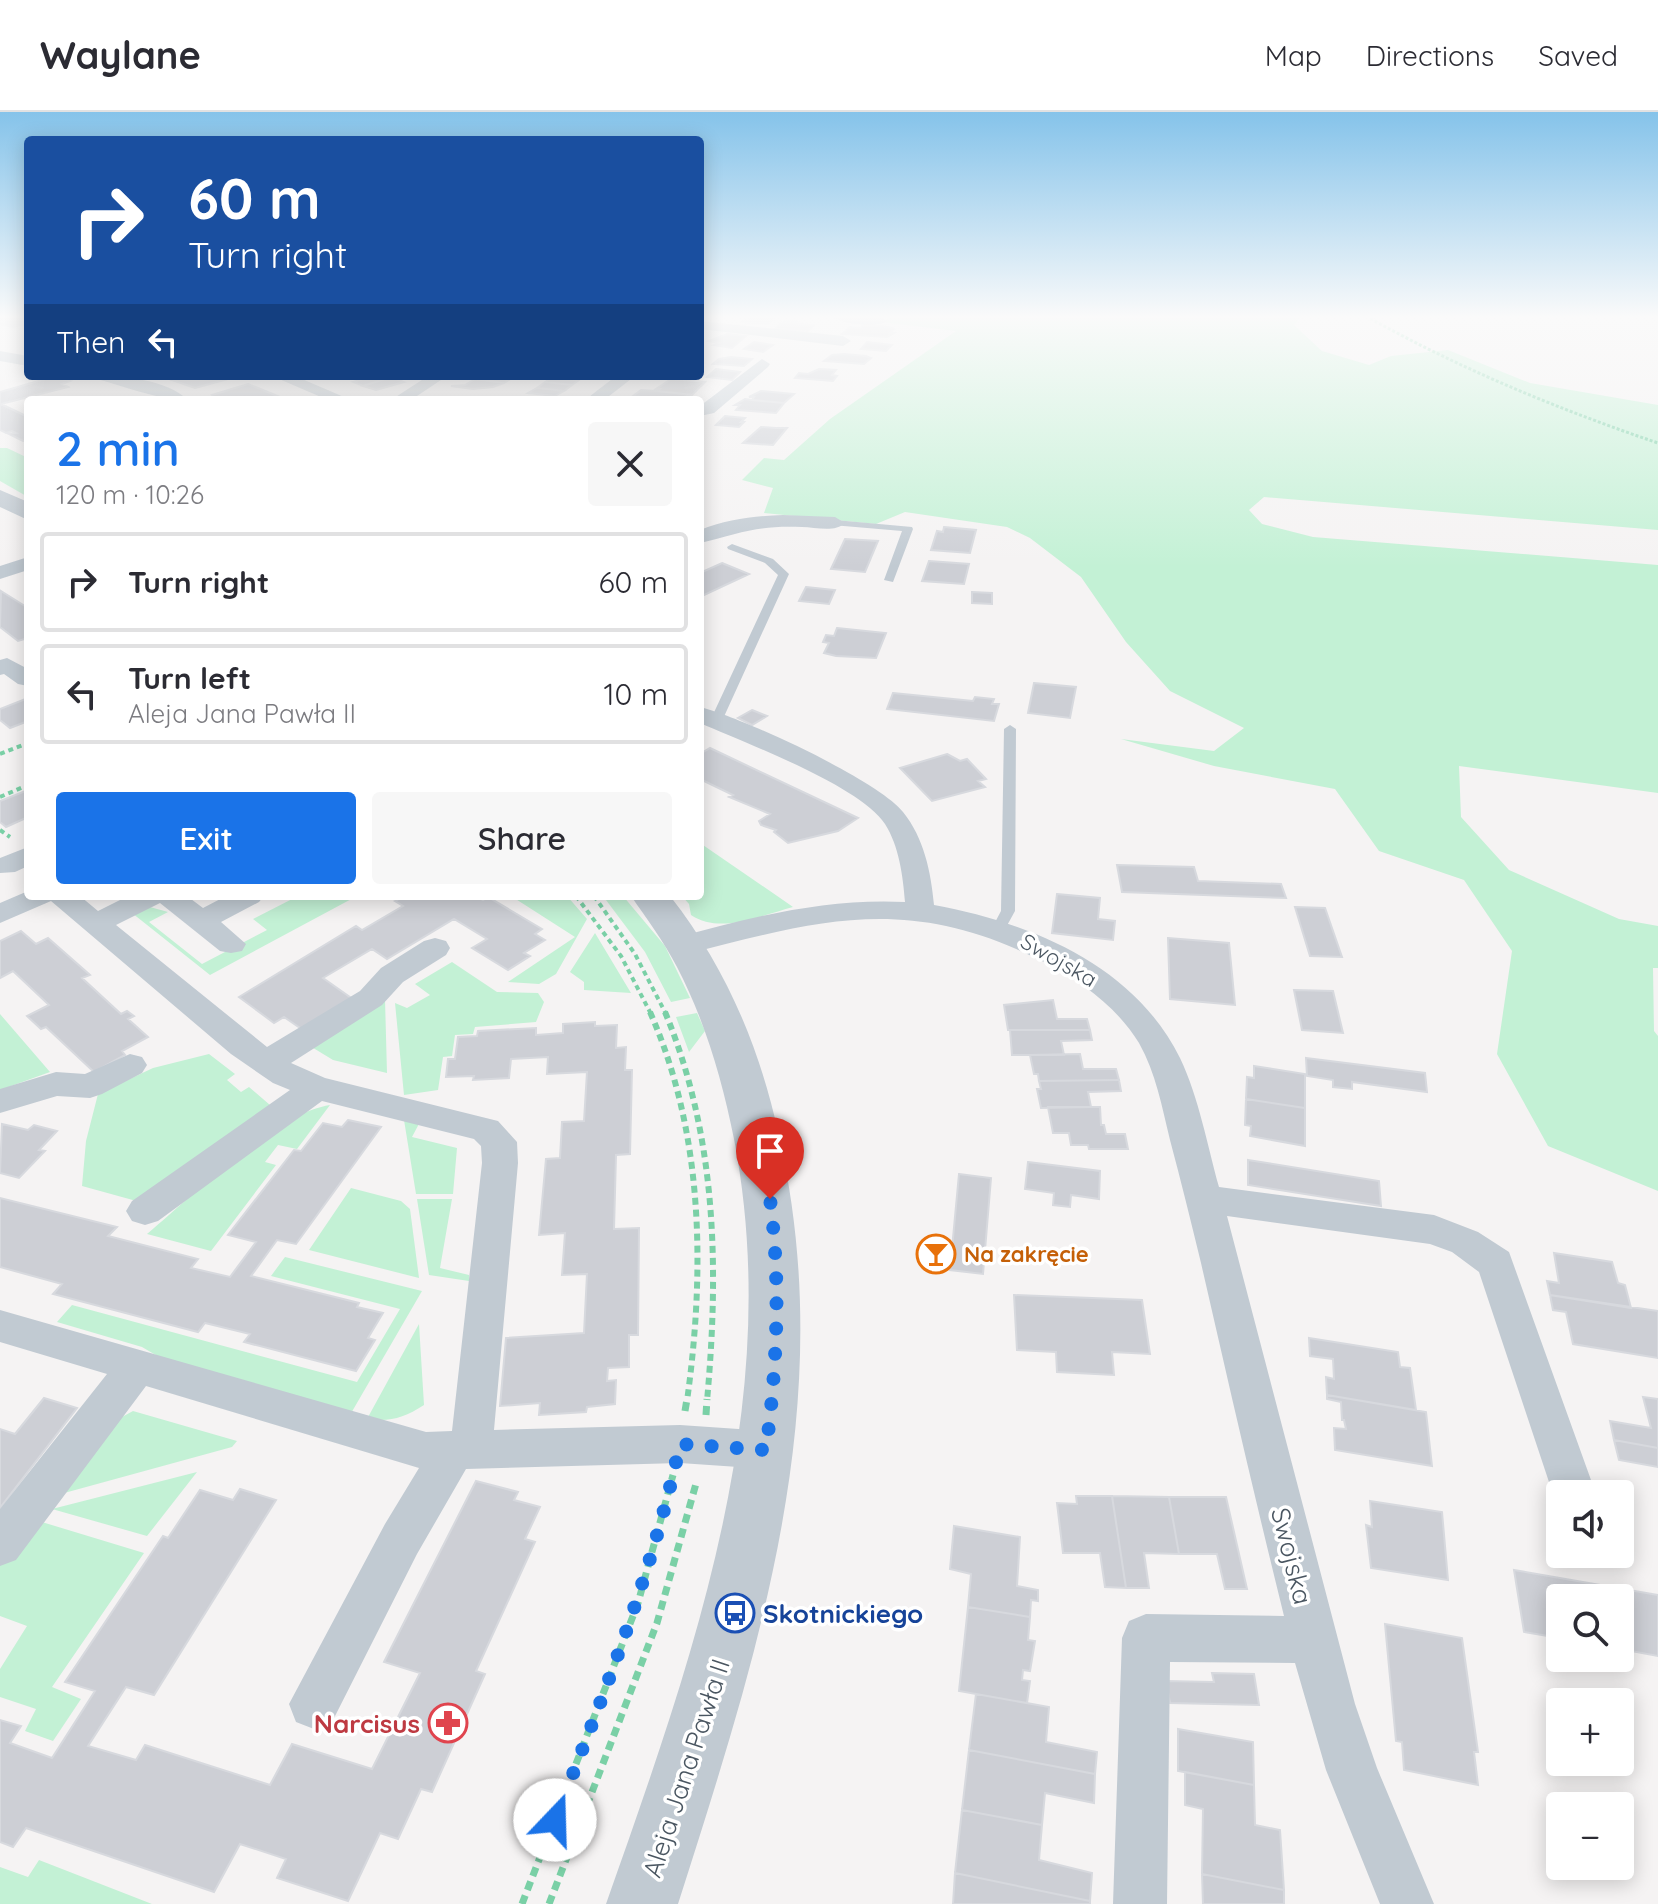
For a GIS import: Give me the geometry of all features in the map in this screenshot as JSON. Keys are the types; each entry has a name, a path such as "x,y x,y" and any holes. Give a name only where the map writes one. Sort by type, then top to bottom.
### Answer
{"street":[{"path":"0,497 24,510"},
{"path":"704,535 728,525 781,519 835,523"},
{"path":"0,573 24,564"},
{"path":"708,718 833,776 891,814 906,839 918,886 920,910"},
{"path":"0,914 31,900"},
{"path":"67,900 285,1075 317,1088 464,1123 486,1130 499,1142 500,1163 462,1451 401,1539 314,1704"},
{"path":"96,924 143,900"},
{"path":"174,900 231,944"},
{"path":"200,921 241,900"},
{"name":"Aleja Jana Pawła II","path":"642,1904 735,1613 716,1447 773,1393 777,1316 776,1243 767,1177 759,1134 736,1053 687,945 653,900"},
{"name":"Swojska","path":"687,945 806,914 876,909 920,910 999,928 1035,942 1089,975 1130,1009 1150,1035 1162,1056 1175,1092 1205,1199 1330,1704 1352,1770 1407,1904"},
{"path":"267,1062 371,998 392,975 435,948"},
{"path":"0,1101 56,1084 90,1086 130,1065"},
{"path":"145,1211 317,1088"},
{"path":"1205,1199 1434,1230 1465,1242 1495,1263 1569,1480"},
{"path":"4,1333 426,1451 716,1447"},
{"path":"0,1545 136,1368"},
{"path":"1140,1904 1146,1638 1313,1640"}],"lane":[{"path":"835,523 908,529 889,580"},
{"path":"708,718 784,574 769,561 732,547"},
{"path":"999,928 1008,911 1010,729"}],"path":[{"path":"1544,400 1658,443"},
{"path":"0,754 24,745"},
{"path":"0,797 24,787"},
{"path":"579,900 626,965 643,999 665,1053 687,1140 696,1226 697,1281 687,1400 716,1447"},
{"path":"549,1904 657,1623 685,1528 716,1447 714,1349 717,1247 702,1126 682,1052 664,1006 617,923 597,900"},
{"path":"522,1904 638,1603 666,1508 716,1447"}],"green space":[{"path":"858,400 1627,400 1658,405 1658,530 1264,497 1249,510 1262,524 1313,537 1658,565 1658,793 1459,766 1461,817 1509,870 1619,919 1658,926 1658,968 1653,968 1654,1031 1658,1036 1658,1191 1548,1146 1497,1054 1512,951 1464,880 1379,851 1335,789 1214,766 1121,739 1214,751 1244,728 1170,691 1126,642 1081,577 1030,538 1007,527 905,512 876,524 764,513 773,488 742,480 764,458 784,460 830,419"},
{"path":"0,448 24,456 24,495 0,481"},
{"path":"704,846 793,907 742,922 715,923 691,915 686,900 704,900"},
{"path":"290,900 350,900 210,975 132,913 150,907 168,912 149,922 202,964 267,930 253,919"},
{"path":"517,900 570,900 587,919 556,974 539,984 508,982 575,937"},
{"path":"606,900 626,900 665,946 690,998 671,1002 645,952"},
{"path":"595,933 631,993 584,990 584,982 570,972"},
{"path":"452,962 497,992 538,993 544,1002 536,1022 475,1027 473,1034 455,1035 452,1056 443,1057 438,1090 404,1095 395,1003 407,1008 430,995 415,984"},
{"path":"385,999 387,1073 333,1060 310,1046"},
{"path":"697,1013 705,1031 689,1052 676,1017"},
{"path":"0,1014 50,1072 0,1090"},
{"path":"209,1054 235,1074 227,1080 241,1092 249,1087 270,1105 140,1202 82,1186 86,1141 98,1094 153,1068"},
{"path":"330,1105 297,1149 278,1145 265,1162 276,1165 211,1251 147,1234 259,1140 308,1112"},
{"path":"404,1120 421,1120 412,1137 457,1148 453,1194 416,1194"},
{"path":"351,1188 401,1201 410,1209 419,1278 309,1250"},
{"path":"417,1199 452,1199 440,1268 469,1275 469,1281 429,1275"},
{"path":"285,1257 422,1291 350,1415 178,1368 142,1347 57,1322 72,1305 357,1382 400,1309 271,1276"},
{"path":"419,1324 424,1405 397,1418 367,1419"},
{"path":"133,1411 237,1441 232,1447 46,1498 122,1417"},
{"path":"197,1472 147,1536 52,1509"},
{"path":"32,1519 144,1553 52,1687 81,1699 53,1741 25,1731 36,1709 0,1697 0,1669 27,1626 0,1616 0,1561"},
{"path":"39,1860 152,1904 0,1904 0,1867 28,1877"}],"building":[{"path":"0,400 18,400 1,404 24,415 24,441 9,434 16,433 12,431 6,433 0,430"},
{"path":"744,400 784,403 776,413 736,410 740,405 735,405"},
{"path":"752,400 788,400 784,403"},
{"path":"725,416 745,418 739,427 716,425"},
{"path":"761,427 787,428 773,445 743,443"},
{"path":"944,527 976,530 970,553 931,550 937,531 943,532"},
{"path":"845,539 878,541 865,572 831,569"},
{"path":"929,561 969,564 964,584 922,581"},
{"path":"722,563 749,574 704,595 704,571"},
{"path":"806,587 835,590 829,604 799,601"},
{"path":"1,591 24,605 24,639 18,641 0,627"},
{"path":"972,592 992,593 992,604 972,603"},
{"path":"837,628 886,633 876,658 824,653 829,643 823,642 826,635 834,636"},
{"path":"1034,683 1076,687 1070,718 1028,713"},
{"path":"893,693 973,701 975,697 994,699 992,704 999,704 994,721 887,709"},
{"path":"24,700 24,723 10,728 0,720 0,709"},
{"path":"752,710 767,716 752,725 738,718"},
{"path":"710,748 858,818 838,831 788,843 774,832 776,830 761,825 759,821 770,814 729,797 733,795 704,781 704,752"},
{"path":"947,754 960,761 967,759 986,779 978,781 985,787 932,801 900,768"},
{"path":"24,792 24,819 6,827 0,822 0,801"},
{"path":"1117,865 1194,867 1198,881 1281,884 1286,898 1122,892"},
{"path":"1057,894 1100,898 1098,919 1115,921 1113,940 1052,933"},
{"path":"493,900 542,929 535,934 545,940 524,953 530,956 508,970 472,948 487,939 454,919 387,959 372,949 323,978 354,1000 303,1030 284,1017 274,1023 239,997 356,926 362,930 403,906 395,901"},
{"path":"1295,907 1325,908 1342,957 1310,956"},
{"path":"21,931 36,944 48,938 90,975 82,978 121,1014 127,1011 134,1016 128,1019 148,1037 122,1051 125,1055 94,1072 46,1027 41,1029 27,1016 49,1005 13,971 0,978 0,941"},
{"path":"1168,938 1229,943 1235,1005 1170,999"},
{"path":"1294,990 1333,991 1343,1033 1302,1030"},
{"path":"1053,1000 1057,1019 1087,1019 1090,1030 1008,1030 1004,1005"},
{"path":"595,1022 595,1026 617,1025 616,1048 626,1047 625,1070 632,1070 630,1154 616,1155 614,1229 639,1228 638,1335 629,1335 629,1367 608,1368 607,1381 616,1380 615,1404 587,1407 586,1412 539,1415 540,1403 500,1406 506,1338 584,1333 587,1274 562,1275 565,1233 539,1235 546,1159 560,1158 562,1122 584,1121 587,1072 547,1074 548,1057 511,1059 509,1078 473,1080 474,1076 446,1077 448,1059 455,1059 458,1037 477,1036 478,1031 536,1028 536,1035 563,1033 563,1024"},
{"path":"1010,1030 1090,1030 1092,1040 1061,1041 1064,1055 1012,1055"},
{"path":"1080,1054 1083,1069 1116,1069 1119,1080 1039,1081 1038,1074 1034,1074 1030,1055"},
{"path":"1306,1058 1425,1073 1427,1092 1352,1082 1352,1089 1333,1087 1333,1080 1307,1076"},
{"path":"1254,1066 1305,1074 1305,1108 1246,1099 1247,1077 1254,1078"},
{"path":"1119,1080 1121,1091 1088,1092 1091,1107 1041,1108 1037,1089 1041,1089 1039,1081"},
{"path":"1246,1099 1305,1108 1305,1146 1250,1136 1251,1126 1245,1125"},
{"path":"1048,1107 1100,1107 1101,1125 1104,1125 1106,1134 1125,1134 1128,1149 1089,1149 1088,1145 1071,1145 1069,1133 1053,1133"},
{"path":"348,1120 381,1127 296,1244 277,1240 251,1276 359,1303 357,1307 383,1313 368,1338 375,1340 356,1371 244,1342 250,1334 205,1323 198,1332 53,1294 62,1284 0,1267 0,1198 117,1227 108,1236 198,1259 191,1268 230,1277 256,1242 228,1235 294,1150 301,1151 323,1123 342,1127"},
{"path":"2,1124 28,1130 34,1125 57,1131 39,1150 45,1151 19,1178 0,1173"},
{"path":"1248,1160 1379,1181 1381,1206 1248,1185"},
{"path":"1028,1162 1100,1171 1099,1199 1071,1195 1070,1207 1053,1205 1054,1193 1025,1189"},
{"path":"959,1174 991,1178 983,1274 950,1270"},
{"path":"1554,1253 1612,1262 1618,1283 1625,1285 1631,1308 1550,1295 1547,1281 1559,1283"},
{"path":"1014,1295 1142,1300 1150,1354 1112,1352 1114,1375 1057,1372 1056,1352 1017,1350"},
{"path":"1550,1295 1658,1311 1658,1358 1573,1344 1566,1312 1553,1310"},
{"path":"1309,1338 1398,1352 1400,1367 1410,1368 1416,1410 1327,1395 1326,1377 1334,1379 1333,1359 1310,1356"},
{"path":"1327,1395 1426,1412 1432,1466 1335,1450 1334,1428 1346,1429 1341,1402 1327,1399"},
{"path":"1643,1397 1658,1399 1658,1448 1614,1440 1610,1421 1651,1428"},
{"path":"44,1398 77,1408 0,1508 0,1429 15,1434"},
{"path":"1614,1440 1658,1448 1658,1467 1619,1460"},
{"path":"476,1481 518,1492 514,1500 540,1507 525,1539 535,1542 476,1671 485,1674 432,1792 421,1789 398,1839 380,1833 348,1901 277,1878 286,1859 240,1844 214,1892 26,1828 13,1847 0,1842 0,1720 21,1726 10,1743 52,1758 95,1691 65,1682 163,1536 168,1538 200,1490 233,1500 240,1489 276,1500 154,1695 126,1687 88,1746 136,1760 145,1745 270,1785 292,1744 372,1769 420,1673 384,1662"},
{"path":"1076,1496 1112,1496 1126,1588 1105,1587 1100,1553 1063,1553 1057,1503 1077,1504"},
{"path":"1112,1496 1169,1497 1179,1554 1144,1553 1149,1588 1126,1588"},
{"path":"1169,1497 1226,1497 1247,1589 1225,1589 1217,1554 1179,1554"},
{"path":"1370,1501 1442,1512 1448,1580 1371,1568 1366,1525 1372,1527"},
{"path":"954,1526 1020,1537 1017,1586 1038,1590 1038,1601 1031,1600 1030,1617 968,1607 971,1574 950,1569"},
{"path":"1514,1570 1595,1584 1546,1584 1546,1636 1524,1632"},
{"path":"1634,1591 1658,1595 1658,1656 1634,1652"},
{"path":"968,1607 1030,1617 1028,1640 1035,1641 1030,1671 1023,1670 1022,1680 1030,1681 1027,1703 959,1691"},
{"path":"1385,1624 1462,1638 1478,1752 1474,1752 1478,1785 1404,1770 1402,1742 1396,1741"},
{"path":"1212,1673 1254,1674 1259,1705 1170,1703 1166,1681 1214,1682"},
{"path":"976,1694 1049,1707 1046,1742 1097,1752 1095,1774 969,1750"},
{"path":"1178,1729 1253,1742 1254,1785 1178,1771"},
{"path":"969,1750 1095,1774 1094,1803 1045,1793 1042,1825 962,1810"},
{"path":"1185,1772 1254,1785 1255,1825 1280,1830 1284,1890 1202,1874 1203,1809 1185,1805"},
{"path":"962,1810 1042,1825 1039,1860 1092,1873 1090,1901 955,1873"},
{"path":"955,1873 1090,1901 1090,1904 953,1904"},
{"path":"1202,1874 1284,1890 1284,1904 1203,1904"}],"place":[{"name":"Na zakręcie","path":"936,1254"},
{"name":"Skotnickiego","path":"735,1613"},
{"name":"Narcisus","path":"448,1723"}],"route":[{"path":"555,1820 644,1586 680,1444 766,1450 777,1316 776,1243 770,1199"}]}
